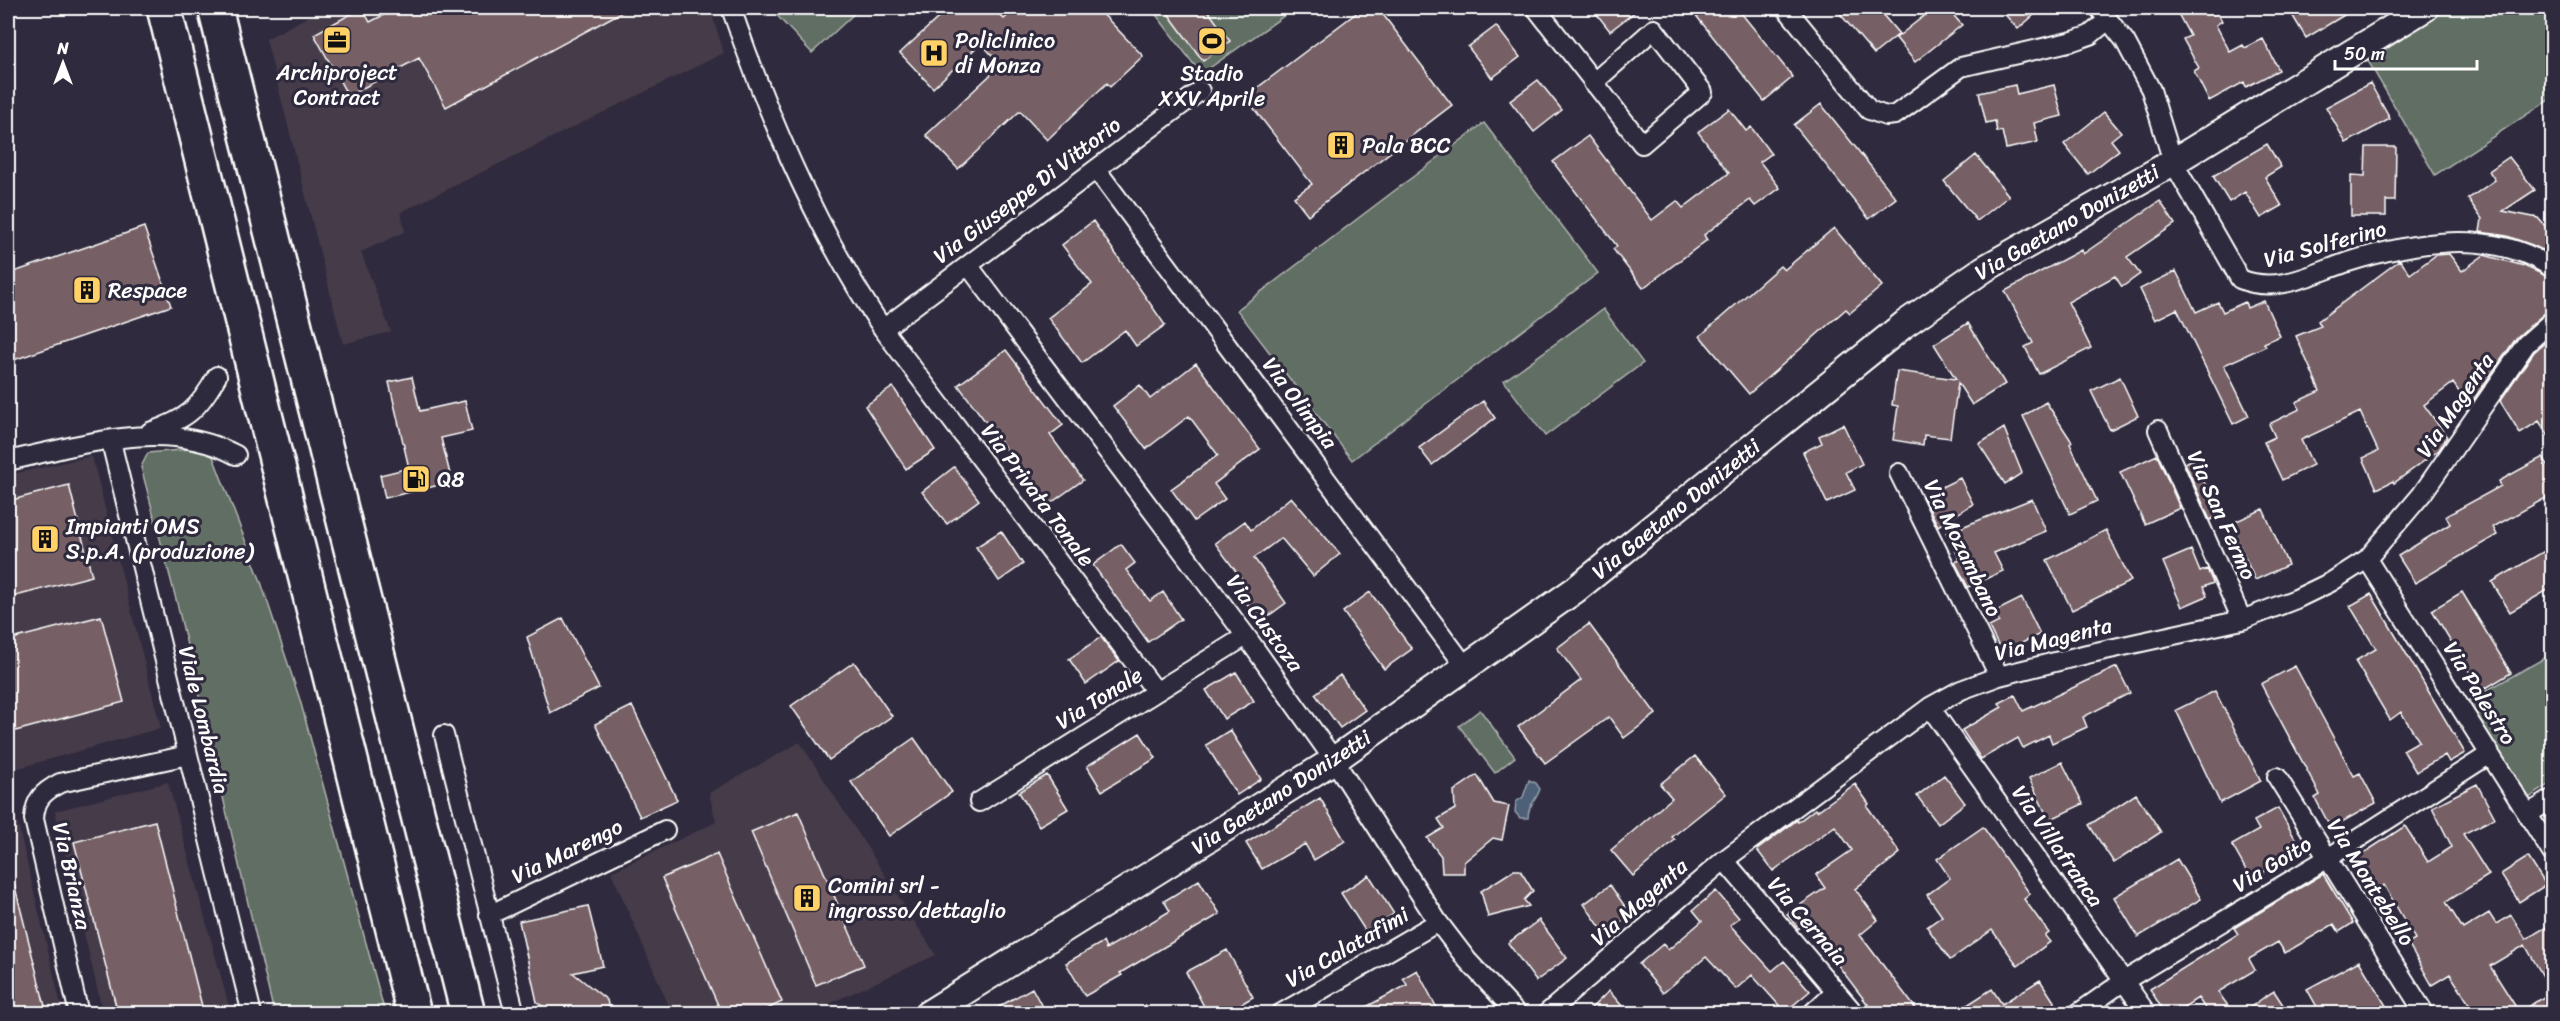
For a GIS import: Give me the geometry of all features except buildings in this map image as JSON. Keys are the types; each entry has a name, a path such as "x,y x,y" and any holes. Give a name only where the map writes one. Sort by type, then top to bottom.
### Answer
{"highway":[{"path":"164,8 414,1014"},
{"path":"215,8 468,1014"}],"street":[{"name":"Via Privata Tonale","path":"731,8 808,197 859,294 1155,690"},
{"path":"1536,8 1593,83 1642,144 1703,92 1654,29 1593,83"},
{"path":"1786,8 1869,110 1886,116 1901,112 1961,67 2090,35 2104,14"},
{"name":"Via Gaetano Donizetti","path":"928,1014 1334,760 1575,590 1906,323 1997,260 2173,162 2425,8"},
{"name":"Via Solferino","path":"2104,14 2125,41 2151,90 2173,162 2240,279 2255,286 2277,286 2388,250 2439,242 2480,243 2508,248 2536,257 2553,268"},
{"name":"Via Giuseppe Di Vittorio","path":"883,328 1200,91"},
{"name":"Via Olimpia","path":"1096,169 1466,666"},
{"name":"Via Custoza","path":"968,265 1246,636 1334,760 1438,922 1467,960 1517,1014"},
{"name":"Via Magenta","path":"1546,1014 1724,860 1930,707 1961,690 1999,676 2242,620 2296,599 2331,582 2367,559 2422,494 2526,344 2553,321"},
{"path":"137,436 178,422 204,399 218,376"},
{"name":"Via San Fermo","path":"2158,430 2242,620"},
{"path":"8,461 114,438 137,436 189,438 221,446 236,455"},
{"name":"Viale Lombardia","path":"114,438 113,450 252,1014"},
{"name":"Via Mozambano","path":"1899,473 1999,676"},
{"name":"Via Palestro","path":"2367,559 2553,853"},
{"name":"Via Tonale","path":"979,802 1155,690 1246,636"},
{"name":"Via Villafranca","path":"1930,707 2147,1014"},
{"name":"Via Marengo","path":"444,735 515,1014"},
{"name":"Via Goito","path":"2078,1014 2124,981 2328,858 2490,754"},
{"name":"Via Brianza","path":"79,1014 34,819 35,805 42,793 60,783 188,755"},
{"name":"Via Montebello","path":"2277,777 2425,1014"},
{"path":"2528,814 2553,799"},
{"name":"Via Marengo","path":"489,915 665,831"},
{"name":"Via Cernaia","path":"1724,860 1855,1014"},
{"name":"Via Calatafimi","path":"1280,1014 1438,922"},
{"path":"1810,1014 1836,991"}],"shaded area":[{"path":"324,8 710,8 724,53 401,212 405,232 361,252 391,332 343,344 266,39"},
{"path":"92,456 161,728 8,771 8,475"},
{"path":"800,742 936,955 809,1013 672,1013 611,872 716,822 709,793"},
{"path":"168,782 231,1013 103,1013 55,811"},
{"path":"8,783 63,1013 8,1013"}],"green space":[{"path":"770,8 854,8 857,11 812,53"},
{"name":"Stadio XXV Aprile","path":"1151,8 1295,8 1201,74"},
{"path":"2449,8 2551,8 2547,11 2552,20 2552,98 2435,175 2368,61"},
{"path":"1484,123 1598,273 1352,460 1237,310"},
{"path":"1603,309 1643,363 1545,436 1504,381"},
{"path":"191,449 212,454 260,579 300,700 385,1013 274,1013 177,603 141,467 148,453"},
{"path":"2552,654 2552,783 2526,800 2466,702"},
{"path":"1480,710 1515,757 1495,773 1459,726"}],"water":[{"path":"1529,780 1536,783 1540,789 1529,810 1528,818 1520,818 1515,812 1516,802 1523,797"}],"place":[{"name":"Archiproject Contract","path":"337,40"},
{"name":"Stadio XXV Aprile","path":"1212,41"},
{"name":"Policlinico di Monza","path":"934,53"},
{"name":"Pala BCC","path":"1341,145"},
{"name":"Respace","path":"87,290"},
{"name":"Q8","path":"416,479"},
{"name":"Impianti OMS S.p.A. (produzione)","path":"45,539"},
{"name":"Comini srl - ingrosso/dettaglio","path":"807,898"}]}
